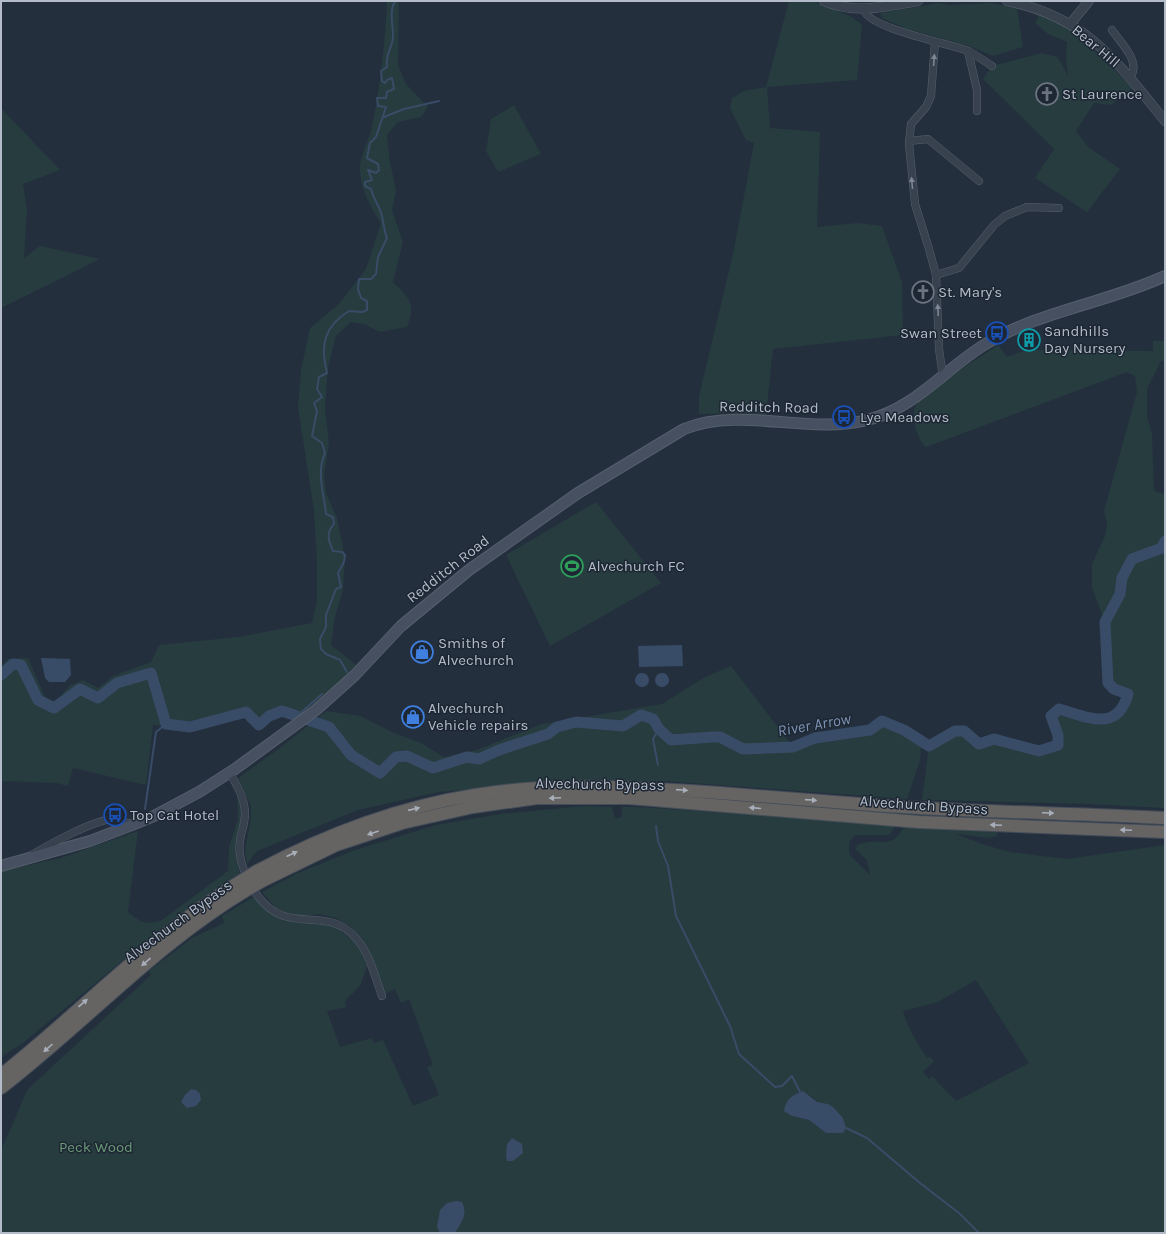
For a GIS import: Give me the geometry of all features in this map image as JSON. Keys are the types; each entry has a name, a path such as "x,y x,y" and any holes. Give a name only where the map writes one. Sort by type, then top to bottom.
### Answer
{"highway":[{"name":"Alvechurch Bypass","path":"1,1088 168,944 220,906 243,886 331,836 401,812 475,795 536,788 584,786 630,787 925,808 1165,818"},
{"name":"Alvechurch Bypass","path":"260,876 336,846 402,823 473,806 537,798 629,798 918,822 1165,832"},
{"name":"Alvechurch Bypass","path":"1,1075 143,951 217,895 243,886"}],"main road":[{"path":"942,376 984,345 1022,327 1165,276"},
{"name":"Redditch Road","path":"1,866 90,841 132,825 178,803 229,772 316,710 355,674 401,626 469,570 578,493 684,430 700,423 722,420 832,424 866,421 881,416 903,405 942,376"}],"street":[{"path":"824,1 837,6 864,10 918,1"},
{"name":"Bear Hill","path":"1008,1 1038,9 1070,24 1102,47 1130,77 1165,121"},
{"path":"1070,24 1089,1"},
{"path":"864,10 866,16 875,21 968,52 992,66"},
{"path":"1112,30 1134,62 1134,69 1130,77"},
{"path":"935,42 931,96 926,107 911,124 909,141 914,204 930,249 936,275 939,349 942,376"},
{"path":"968,52 977,90 977,112"},
{"path":"909,141 928,139 979,181"},
{"path":"936,275 959,268 994,225 1005,216 1027,207 1059,208"},
{"path":"229,772 238,786 245,810 245,821 239,846 240,858 243,869 258,895 273,911 284,916 298,920 329,921 337,923 351,932 368,956 382,996"},
{"path":"25,859 54,841 92,825 114,819 132,825"}],"green space":[{"path":"387,1 399,1 398,65 406,84 428,107 421,117 398,122 387,135 390,162 396,190 392,210 403,242 393,282 404,293 410,302 411,313 407,327 380,332 364,324 351,322 336,336 328,367 325,408 329,443 324,474 326,493 337,518 345,557 343,590 335,617 331,645 356,665 338,685 313,706 297,716 281,713 273,715 259,725 246,712 190,727 153,725 146,785 73,768 68,786 56,783 1,781 1,667 8,659 28,658 45,697 56,702 70,685 83,680 98,688 113,676 151,662 159,645 239,637 312,623 317,600 317,564 314,511 298,407 301,370 310,328 339,304 366,269 381,223 364,192 360,165 371,131 378,95 384,48"},
{"path":"789,1 813,1 852,17 862,25 857,80 767,87 770,128 820,132 817,227 858,223 882,226 902,282 903,335 773,349 766,415 732,413 699,414 699,396 733,254 754,143 746,140 730,108 732,98 744,91 766,87"},
{"path":"938,3 950,5 990,3 1017,8 1023,47 993,56 969,46 907,29 882,18 880,13"},
{"path":"1040,13 1074,31 1133,88 1111,105 1094,103 1076,131 1088,147 1120,169 1087,212 1035,178 1054,149 983,79 992,66 1042,53 1058,57 1068,76 1066,57 1067,42 1048,34 1035,23"},
{"path":"514,105 541,154 498,172 486,151 491,119"},
{"path":"1,108 60,170 23,184 27,210 24,258 40,246 100,259 1,308"},
{"path":"1153,341 1165,341 1165,361 1161,361 1147,389 1147,416 1152,434 1154,491 1165,494 1165,808 1089,804 922,800 929,746 955,731 964,731 979,744 994,739 1039,751 1058,744 1058,735 1051,716 1059,709 1081,716 1101,719 1109,718 1117,714 1123,706 1128,694 1114,689 1108,683 1105,622 1092,588 1092,564 1105,536 1107,525 1104,511 1137,392 1135,376 1127,372 926,447 917,434 915,428 914,410 916,405 930,391 998,345 1007,357 1026,350 1153,351"},
{"path":"596,502 661,583 550,646 506,555"},
{"path":"731,666 793,747 815,738 870,730 882,721 922,740 920,760 907,799 665,781 474,789 439,792 358,810 257,851 247,864 245,851 251,817 251,806 238,778 280,748 326,711 360,716 392,732 421,743 444,757 477,750 542,724 662,704 705,677"},
{"path":"237,794 242,814 236,852 236,859 240,873 144,943 23,1043 1,1057 1,871 61,858 138,831 128,912 140,921 148,923 162,920 228,871 229,847 238,819"},
{"name":"Peck Wood","path":"584,806 612,807 615,819 622,817 622,807 638,807 897,824 889,835 855,835 849,842 849,854 870,875 867,860 856,850 857,845 865,842 884,842 894,839 905,825 998,831 996,836 989,838 956,834 982,844 1010,852 1067,859 1165,845 1165,1233 1,1233 1,1147 4,1144 27,1090 151,975 149,971 192,938 224,923 222,916 255,896 276,915 296,923 316,922 333,925 358,944 367,967 360,986 345,1001 346,1007 327,1011 340,1047 372,1038 374,1043 383,1040 413,1106 439,1095 427,1067 433,1065 409,999 401,1003 395,989 385,994 362,938 349,925 333,917 318,914 305,917 287,913 275,907 262,892 298,873 355,850 436,825 500,814","holes":["976,980 1029,1063 956,1101 932,1076 929,1079 923,1072 934,1061 930,1057 927,1058 920,1047 910,1029 903,1011 938,1002","809,1095 817,1102 828,1104 826,1133 809,1120 792,1116"]}],"water":[{"path":"682,645 683,666 639,667 638,646"},
{"path":"41,658 70,659 71,675 65,682 49,682 45,678"},
{"path":"639,673 645,673 649,677 649,683 645,687 639,687 635,683 635,677"},
{"path":"659,673 665,673 669,677 669,683 665,687 659,687 655,683 655,677"},
{"path":"191,1089 196,1090 200,1094 201,1100 196,1106 187,1108 181,1102"},
{"path":"803,1091 817,1102 828,1104 833,1107 843,1118 846,1128 843,1133 826,1133 809,1120 792,1116 784,1111 788,1100"},
{"path":"512,1138 522,1144 523,1153 513,1161 507,1161 507,1144"},
{"path":"456,1201 462,1202 464,1207 462,1221 455,1233 440,1233 437,1227 440,1210 447,1203"}],"waterway":[{"path":"347,672 340,660 326,654 321,649 320,639 326,627 326,615 336,589 341,587 338,573 344,562 345,555 342,552 333,551 329,540 330,530 334,524 333,517 326,514 321,483 321,468 325,453 322,443 312,436 317,411 314,403 322,397 317,389 319,377 327,373 324,345 329,330 334,323 349,311 362,312 367,310 367,301 361,298 358,289 359,279 371,279 376,274 378,257 387,238 380,210 371,189 365,186 365,182 372,180 368,170 376,173 379,170 378,164 367,158 370,143 376,137 386,107 378,106 377,98 386,98 387,92 394,89 392,78 387,80 385,83 382,81 381,71 387,67 387,58 393,40 392,9 395,1"},
{"path":"384,117 404,109 439,101"},
{"name":"River Arrow","path":"1,675 13,664 21,665 38,700 54,708 80,689 98,698 117,683 151,673 166,724 190,727 246,712 259,725 269,716 282,711 329,727 351,755 380,773 396,757 407,756 433,768 467,757 479,759 499,750 548,734 557,727 576,722 623,726 641,715 653,719 659,729 671,740 720,737 743,749 793,747 815,738 870,730 882,721 904,730 929,746 955,731 964,731 979,744 994,739 1039,751 1058,745 1058,735 1051,716 1059,709 1080,716 1100,719 1109,718 1117,714 1123,706 1128,694 1114,689 1108,683 1105,622 1120,594 1122,578 1132,559 1162,548 1165,541"},
{"path":"297,716 322,694"},
{"path":"145,809 156,732 166,724"},
{"path":"658,765 653,739 659,729"},
{"path":"656,826 658,841 668,866 676,916 730,1026 739,1054 775,1087 782,1086 792,1076 800,1092"},
{"path":"846,1128 867,1138 920,1183 959,1213 979,1233"}],"place":[{"name":"St Laurence","path":"1047,94"},
{"name":"St. Mary's","path":"923,292"},
{"name":"Swan Street","path":"997,333"},
{"name":"Sandhills Day Nursery","path":"1029,340"},
{"name":"Lye Meadows","path":"844,417"},
{"name":"Alvechurch FC","path":"572,566"},
{"name":"Smiths of Alvechurch","path":"422,652"},
{"name":"Alvechurch Vehicle repairs","path":"413,717"},
{"name":"Top Cat Hotel","path":"115,815"}]}
